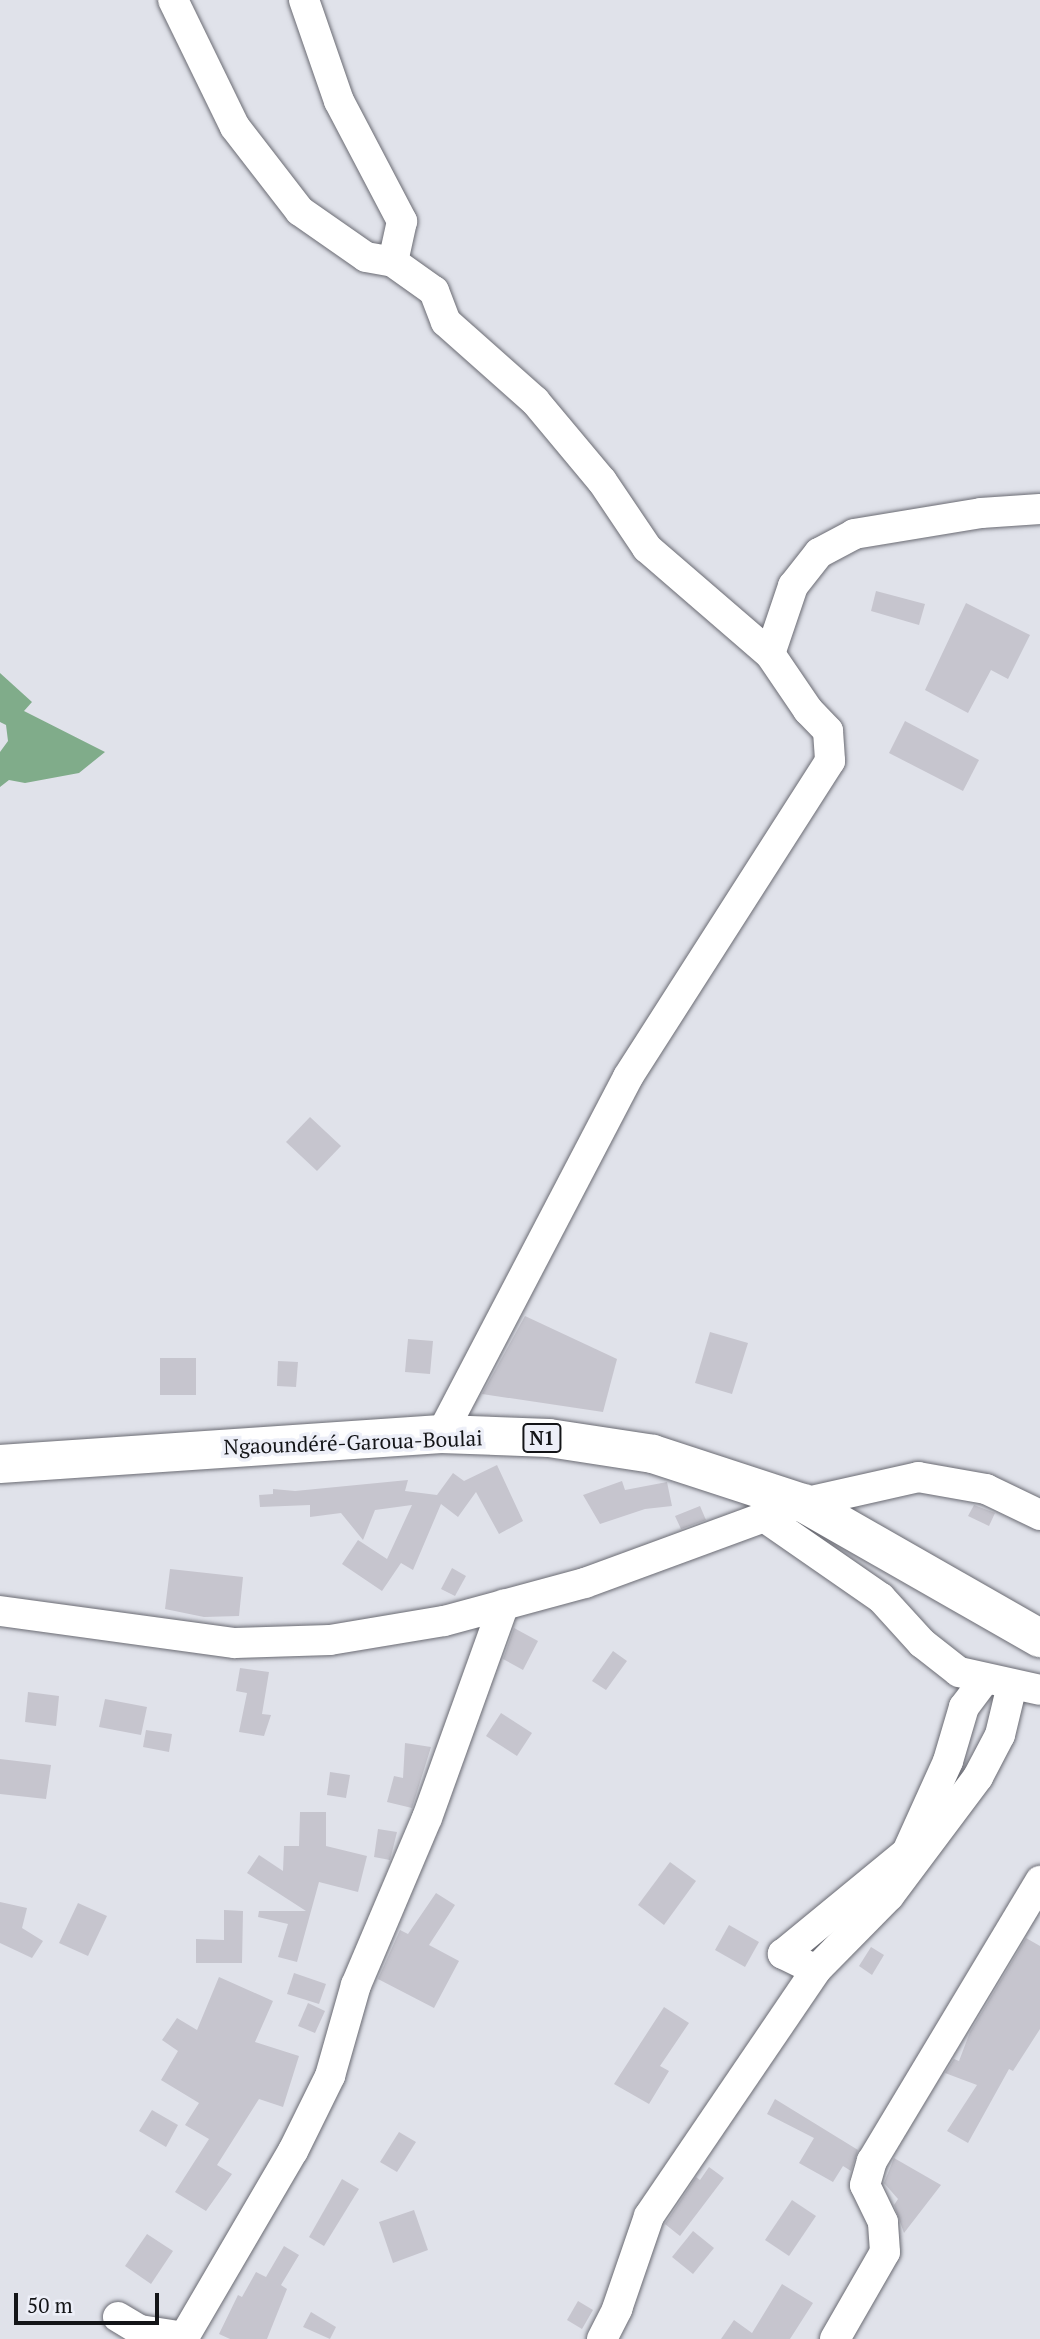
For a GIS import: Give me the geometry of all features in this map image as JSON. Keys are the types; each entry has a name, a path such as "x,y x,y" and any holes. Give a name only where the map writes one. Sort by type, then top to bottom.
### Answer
{"highway":[{"name":"Ngaoundéré-Garoua-Boulai","path":"0,1464 441,1434 549,1438 653,1454 803,1503 1040,1638"}],"street":[{"path":"173,0 235,128 300,211 366,257 393,262 434,291 446,322 486,353 535,401 602,481 647,548 770,654 808,710 828,731 830,761 628,1077 557,1205 441,1434"},
{"path":"304,0 339,100 402,221 393,262"},
{"path":"770,654 793,586 819,553 854,534 981,513 1040,509"},
{"path":"0,1611 235,1643 330,1640 444,1620 585,1583 803,1503 918,1477 986,1489 1040,1515"},
{"path":"764,1517 881,1598 922,1643 959,1672 1012,1684"},
{"path":"117,2317 140,2330 183,2338 293,2151 330,2076 356,1985 428,1818 505,1604"},
{"path":"816,1970 783,1954 906,1852 948,1761 964,1707 1012,1684"},
{"path":"602,2339 617,2309 649,2216 816,1970 889,1896 978,1777 1000,1735 1012,1684"},
{"path":"835,2339 885,2252 883,2222 865,2185 872,2161 1040,1881"}],"green space":[{"path":"0,673 32,702 24,711 105,752 79,773 25,783 9,780 0,787 0,752 8,741 6,725 0,722"}],"building":[{"path":"876,591 925,604 919,625 871,611"},
{"path":"966,603 1030,635 1008,679 991,670 968,713 925,690"},
{"path":"905,721 979,760 963,791 889,753"},
{"path":"310,1117 341,1146 317,1171 286,1142"},
{"path":"525,1316 617,1359 603,1412 482,1394"},
{"path":"710,1332 748,1343 732,1394 695,1383"},
{"path":"408,1339 433,1341 430,1374 405,1372"},
{"path":"160,1358 196,1358 196,1395 160,1395"},
{"path":"278,1361 298,1362 296,1387 277,1386"},
{"path":"497,1465 523,1521 499,1534 476,1492 458,1517 441,1504 413,1570 401,1563 382,1591 342,1564 358,1540 387,1559 412,1505 375,1510 363,1540 341,1513 310,1517 310,1505 260,1507 259,1495 273,1494 273,1489 295,1491 408,1480 405,1491 437,1495 453,1473 464,1481"},
{"path":"622,1481 625,1490 667,1482 672,1506 645,1509 600,1524 583,1495"},
{"path":"974,1505 995,1513 989,1526 968,1516"},
{"path":"700,1506 706,1520 681,1529 675,1516"},
{"path":"452,1568 466,1576 455,1596 441,1589"},
{"path":"170,1569 243,1577 239,1616 204,1617 165,1609"},
{"path":"514,1628 538,1641 523,1670 503,1659"},
{"path":"613,1651 627,1661 606,1690 592,1681"},
{"path":"240,1668 269,1672 262,1714 271,1715 264,1736 239,1732 247,1693 236,1691"},
{"path":"28,1692 59,1696 56,1726 25,1722"},
{"path":"105,1699 147,1707 141,1735 99,1727"},
{"path":"501,1713 532,1733 517,1756 486,1736"},
{"path":"146,1730 172,1734 169,1752 143,1747"},
{"path":"405,1743 431,1747 412,1808 387,1802 394,1776 403,1778"},
{"path":"0,1759 51,1765 46,1799 0,1794"},
{"path":"330,1772 350,1775 346,1798 327,1795"},
{"path":"300,1812 326,1812 326,1846 367,1856 358,1892 319,1882 297,1962 278,1957 288,1924 258,1917 259,1911 306,1911 247,1873 259,1855 283,1871 284,1846 299,1846"},
{"path":"378,1829 397,1832 390,1860 374,1857"},
{"path":"670,1862 696,1881 664,1925 638,1905"},
{"path":"436,1893 455,1905 429,1945 459,1961 434,2008 378,1979 400,1930 408,1934"},
{"path":"0,1902 27,1908 22,1928 43,1941 32,1958 0,1943"},
{"path":"78,1903 107,1916 88,1956 59,1943"},
{"path":"224,1910 243,1911 242,1963 196,1963 196,1939 224,1940"},
{"path":"729,1925 759,1942 745,1967 715,1950"},
{"path":"1026,1938 1040,1946 1040,2029 1013,2071 1009,2069 968,2143 947,2131 977,2085 945,2073 954,2059 959,2061 970,2032"},
{"path":"871,1947 884,1955 872,1975 859,1966"},
{"path":"294,1973 326,1984 319,2004 287,1994"},
{"path":"219,1977 273,2001 255,2042 299,2056 283,2107 259,2099 217,2165 232,2174 206,2211 175,2192 209,2139 185,2125 199,2103 161,2080 178,2051 162,2040 177,2018 197,2030"},
{"path":"308,2003 325,2011 315,2033 298,2026"},
{"path":"664,2007 689,2023 660,2066 669,2071 649,2104 614,2084"},
{"path":"775,2099 858,2150 851,2171 843,2166 833,2182 799,2163 814,2138 767,2114"},
{"path":"152,2110 178,2125 166,2147 139,2131"},
{"path":"399,2132 416,2142 397,2172 380,2162"},
{"path":"894,2158 941,2185 904,2233 894,2205 898,2199 884,2183"},
{"path":"709,2167 724,2178 680,2236 665,2224 696,2177 700,2180"},
{"path":"342,2179 359,2189 324,2246 309,2237"},
{"path":"792,2200 816,2216 789,2256 765,2240"},
{"path":"414,2210 428,2250 393,2263 379,2222"},
{"path":"693,2231 714,2248 693,2274 672,2257"},
{"path":"147,2234 173,2251 151,2284 125,2266"},
{"path":"284,2246 299,2255 281,2285 287,2289 267,2339 230,2339 219,2334 238,2295 242,2297 256,2272 266,2277"},
{"path":"782,2284 813,2303 790,2339 721,2339 734,2320 752,2333"},
{"path":"578,2301 593,2310 582,2329 567,2320"},
{"path":"311,2312 336,2327 330,2339 303,2327"}]}
